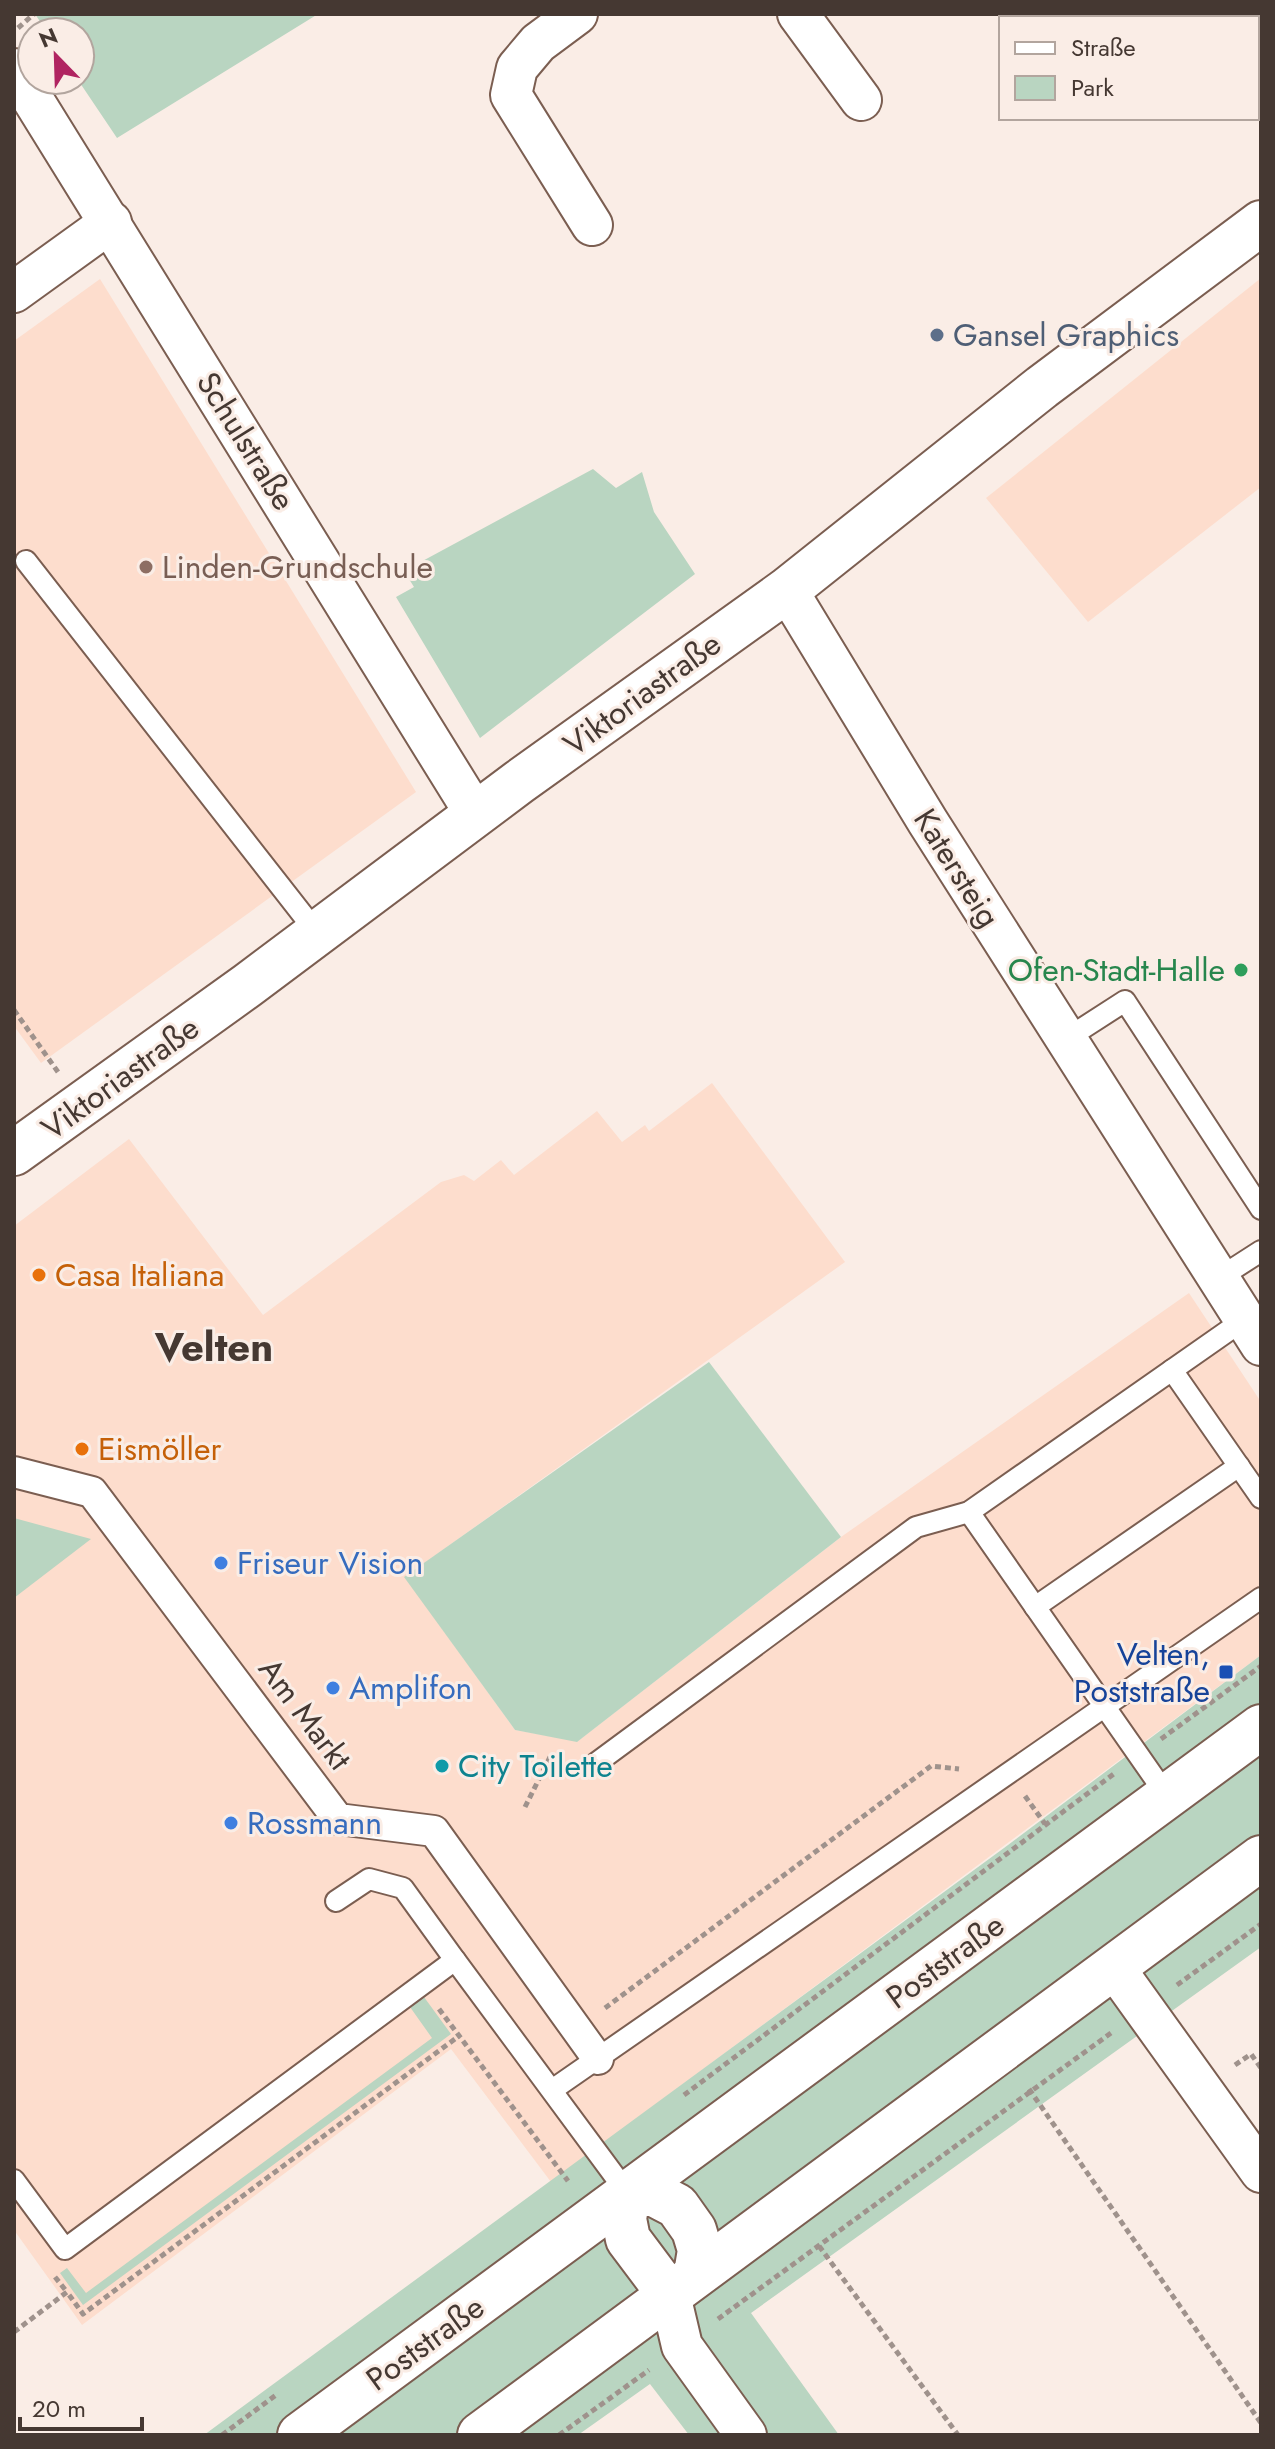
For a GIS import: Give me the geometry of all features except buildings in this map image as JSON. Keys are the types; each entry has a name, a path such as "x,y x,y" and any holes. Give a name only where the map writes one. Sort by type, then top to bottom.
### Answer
{"street":[{"path":"577,14 538,43 517,68 511,95 592,225"},
{"path":"798,14 861,100"},
{"name":"Schulstraße","path":"14,69 476,815"},
{"path":"14,292 111,222"},
{"name":"Viktoriastraße","path":"14,1153 787,590 1042,387 1261,223"},
{"name":"Katersteig","path":"787,590 928,822 1253,1332"},
{"name":"Am Markt","path":"14,1472 92,1492 338,1819 434,1831 598,2059"},
{"name":"Poststraße","path":"300,2435 1261,1727"},
{"path":"480,2435 1261,1858"},
{"path":"1113,1966 1261,2172"},
{"path":"683,2285 628,2239 624,2219 628,2194 654,2194 677,2206 694,2230 700,2250 683,2285 682,2346 746,2435"}],"lane":[{"path":"26,561 317,933"},
{"path":"1066,1039 1125,1001 1261,1209"},
{"path":"1219,1278 1261,1251"},
{"path":"595,1764 916,1527 969,1512 1172,1370 1253,1332"},
{"path":"1172,1370 1261,1498"},
{"path":"1035,1607 1239,1466"},
{"path":"969,1512 1167,1796"},
{"path":"552,2090 1261,1598"},
{"path":"336,1901 369,1879 403,1888 628,2194"},
{"path":"14,2180 65,2249 455,1960"}],"path":[{"path":"14,32 34,14"},
{"path":"14,1010 81,1106"},
{"path":"677,2100 1261,1666"},
{"path":"525,1807 551,1755"},
{"path":"559,2435 1261,1924"},
{"path":"421,1986 568,2181"},
{"path":"14,2332 67,2292 83,2314 459,2036"},
{"path":"1002,2049 1261,2423"},
{"path":"555,2190 601,2157"},
{"path":"791,2207 958,2435"},
{"path":"222,2435 286,2388"}],"shaded area":[{"path":"1261,278 1261,487 1088,622 986,498"},
{"name":"Linden-Grundschule","path":"100,279 416,792 41,1063 14,1026 14,341"},
{"path":"712,1083 845,1262 405,1577 515,1730 578,1741 841,1537 1189,1293 1261,1402 1261,1655 551,2182 451,2049 82,2325 14,2230 14,1226 129,1139 263,1315 441,1182 464,1175 474,1181 501,1160 514,1175 597,1111 622,1142 645,1125 649,1131"}],"green space":[{"path":"35,14 318,14 117,138 89,96 96,96 96,16"},
{"path":"593,469 616,488 642,472 654,512 695,574 480,738 396,597 414,587 404,571"},
{"path":"709,1362 841,1537 577,1742 515,1730 404,1577"},
{"path":"14,1518 91,1539 14,1598"},
{"path":"1261,1655 1261,1947 751,2313 839,2435 689,2435 650,2384 578,2435 204,2435 1004,1848"},
{"path":"424,1997 451,2034 83,2305 60,2273 67,2268 86,2293 432,2038 410,2007"}],"place":[{"name":"Gansel Graphics","path":"937,335"},
{"name":"Linden-Grundschule","path":"146,567"},
{"name":"Ofen-Stadt-Halle","path":"1241,970"},
{"name":"Casa Italiana","path":"39,1275"},
{"name":"Eismöller","path":"82,1449"},
{"name":"Friseur Vision","path":"221,1563"},
{"name":"Velten, Poststraße","path":"1226,1672"},
{"name":"Amplifon","path":"333,1688"},
{"name":"City Toilette","path":"442,1766"},
{"name":"Rossmann","path":"231,1823"}],"district":[{"name":"Velten","path":"214,1347"}]}
